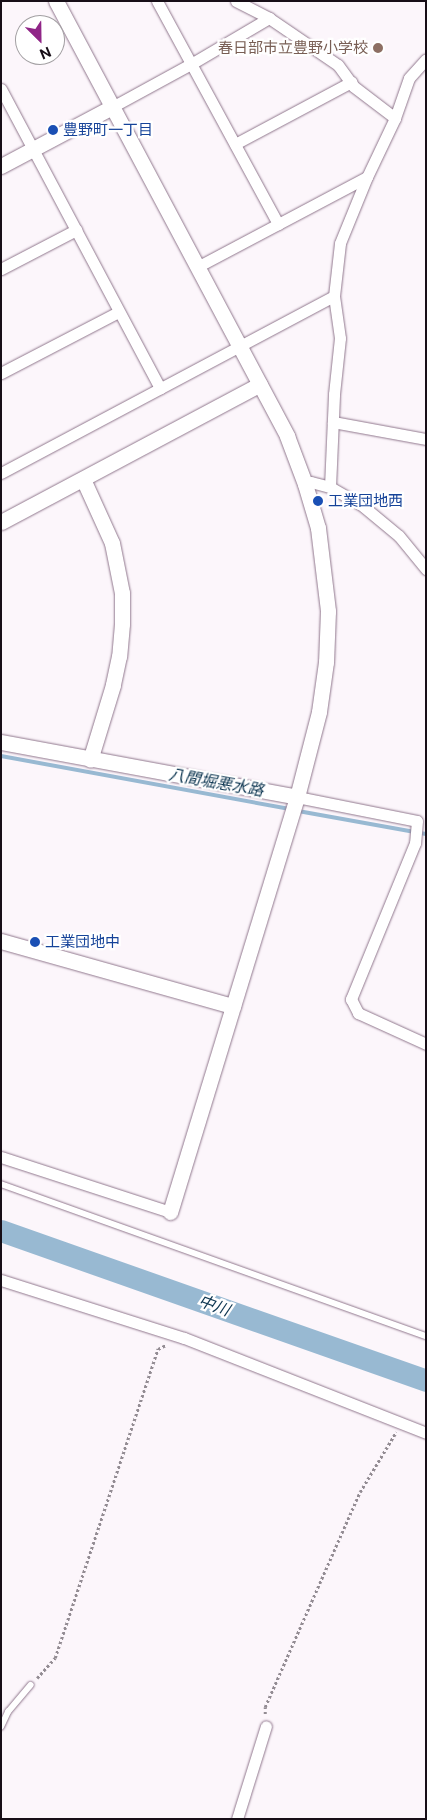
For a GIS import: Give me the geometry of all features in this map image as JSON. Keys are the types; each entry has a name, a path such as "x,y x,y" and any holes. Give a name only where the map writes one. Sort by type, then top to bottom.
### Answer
{"street":[{"path":"1,1157 170,1212 296,799 319,712 326,662 328,612 318,528 305,484 287,436 56,1"},
{"path":"157,1 278,224"},
{"path":"236,1 269,18 338,65 351,82 394,118"},
{"path":"1,166 191,64 269,18"},
{"path":"330,487 340,338 334,296 340,243 394,118 409,78 426,58"},
{"path":"235,144 351,82"},
{"path":"1,89 160,388"},
{"path":"197,267 367,178"},
{"path":"1,269 76,230"},
{"path":"1,473 334,296"},
{"path":"1,373 118,312"},
{"path":"1,522 260,384"},
{"path":"333,422 426,439"},
{"path":"83,479 112,543 120,577 122,624 114,685 90,760"},
{"path":"305,484 311,482 330,487 364,507 399,536 426,569"},
{"path":"1,742 417,821 418,834 415,843 351,999 358,1013 426,1044"},
{"path":"1,942 233,1006"},
{"path":"1,1280 184,1338 426,1433"},
{"path":"237,1819 266,1726"}],"lane":[{"path":"1,1184 426,1336"},
{"path":"1,1727 8,1712 31,1684"}],"path":[{"path":"31,1684 55,1658 158,1349 184,1338"},
{"path":"266,1726 265,1707 348,1519 360,1492 400,1424"}],"waterway":[{"name":"八間堀悪水路","path":"1,756 291,809"},
{"name":"八間堀悪水路","path":"298,811 426,834"},
{"name":"中川","path":"1,1231 426,1381"}],"place":[{"name":"春日部市立豊野小学校","path":"378,48"},
{"name":"豊野町一丁目","path":"53,130"},
{"name":"工業団地西","path":"318,501"},
{"name":"工業団地中","path":"35,942"}]}
